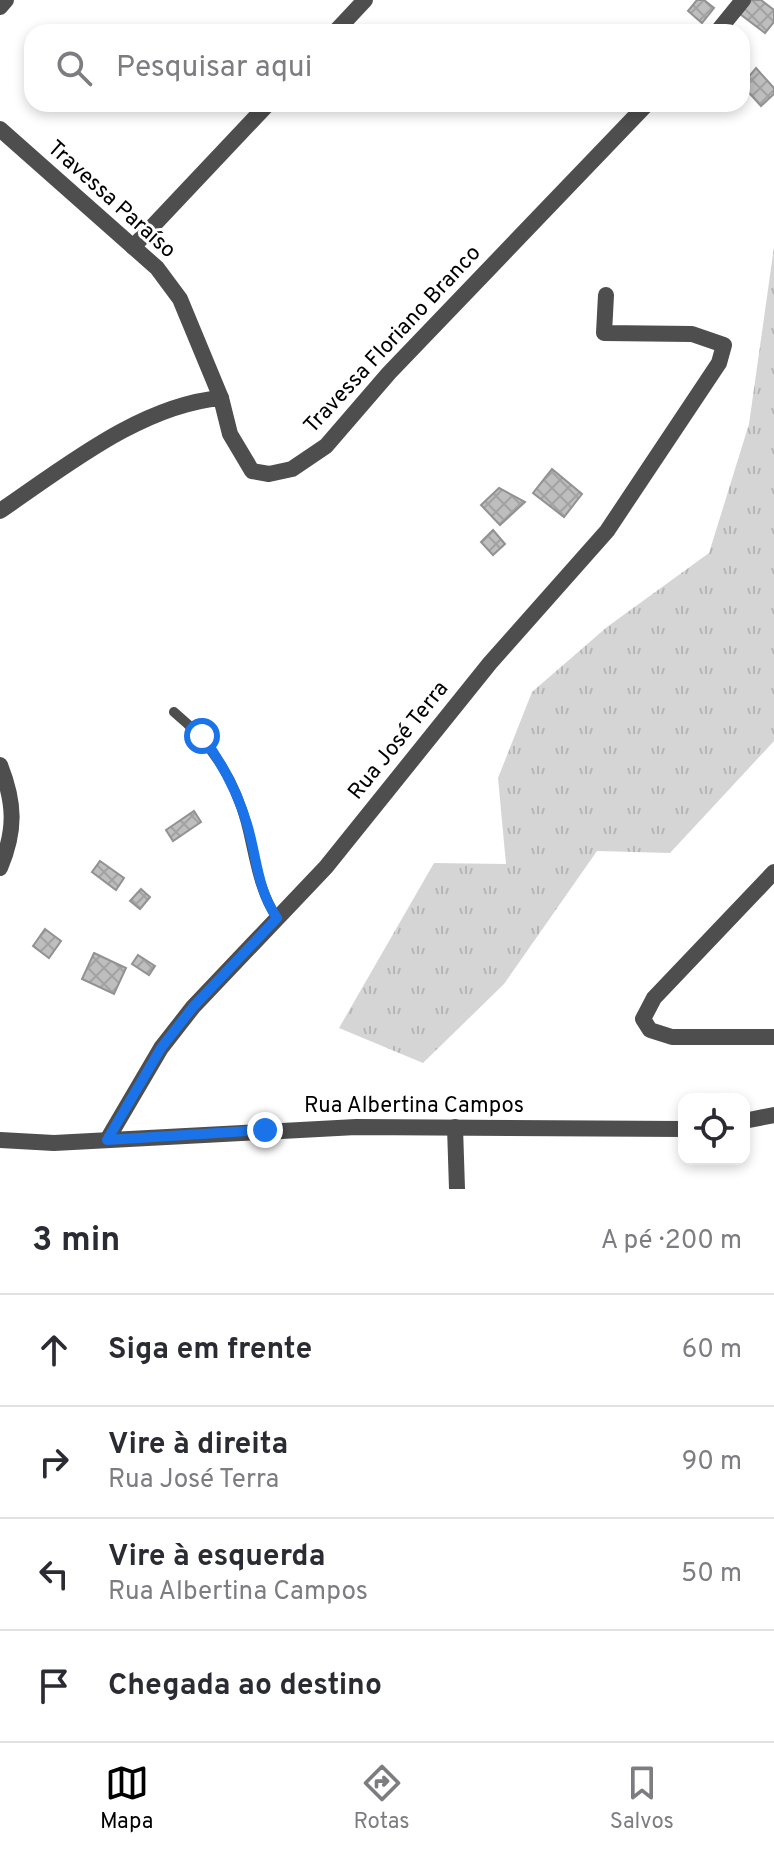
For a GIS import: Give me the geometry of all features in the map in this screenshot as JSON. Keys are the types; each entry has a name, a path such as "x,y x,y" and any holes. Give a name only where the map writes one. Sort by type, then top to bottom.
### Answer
{"street":[{"path":"0,7 6,0"},
{"path":"342,24 365,0"},
{"path":"724,24 743,0"},
{"path":"133,247 260,112"},
{"name":"Travessa Floriano Branco","path":"221,398 230,434 252,471 269,474 307,461 326,446 398,363 639,112"},
{"name":"Travessa Paraíso","path":"0,129 157,268 180,299 221,398"},
{"name":"Rua José Terra","path":"107,1140 161,1048 193,1007 326,867 490,663 607,531 719,363 724,345 692,334 604,333 606,295"},
{"path":"0,511 124,430 166,408 221,398"},
{"path":"0,765 11,793 13,823 0,868"},
{"path":"774,872 654,998 643,1019 650,1030 672,1037 774,1037"},
{"path":"750,1120 774,1115"},
{"path":"455,1127 457,1189"},
{"name":"Rua Albertina Campos","path":"0,1140 54,1143 265,1130 455,1127 678,1129"}],"lane":[{"path":"174,712 202,736 229,776 247,826 260,885 277,918"}],"green space":[{"path":"774,247 774,741 670,853 597,851 504,984 423,1063 339,1028 434,863 506,864 498,778 532,692 607,627 709,553 749,424"}],"building":[{"path":"697,0 704,0 714,8 702,23 688,11"},
{"path":"751,0 761,0 774,10 774,22 765,33 740,14"},
{"path":"756,68 774,88 774,94 761,106 750,94 750,75"},
{"path":"552,469 582,494 564,517 533,493"},
{"path":"499,488 525,502 500,525 481,505"},
{"path":"493,530 505,544 493,555 481,542"},
{"path":"194,811 201,822 173,841 166,830"},
{"path":"100,861 124,878 116,890 92,872"},
{"path":"141,889 150,897 140,909 130,901"},
{"path":"45,929 61,941 49,958 33,946"},
{"path":"94,953 126,968 114,994 82,979"},
{"path":"138,955 155,966 149,975 132,964"}],"route":[{"path":"202,736 229,776 247,826 260,885 277,918 193,1007 161,1048 107,1140 265,1130"}]}
